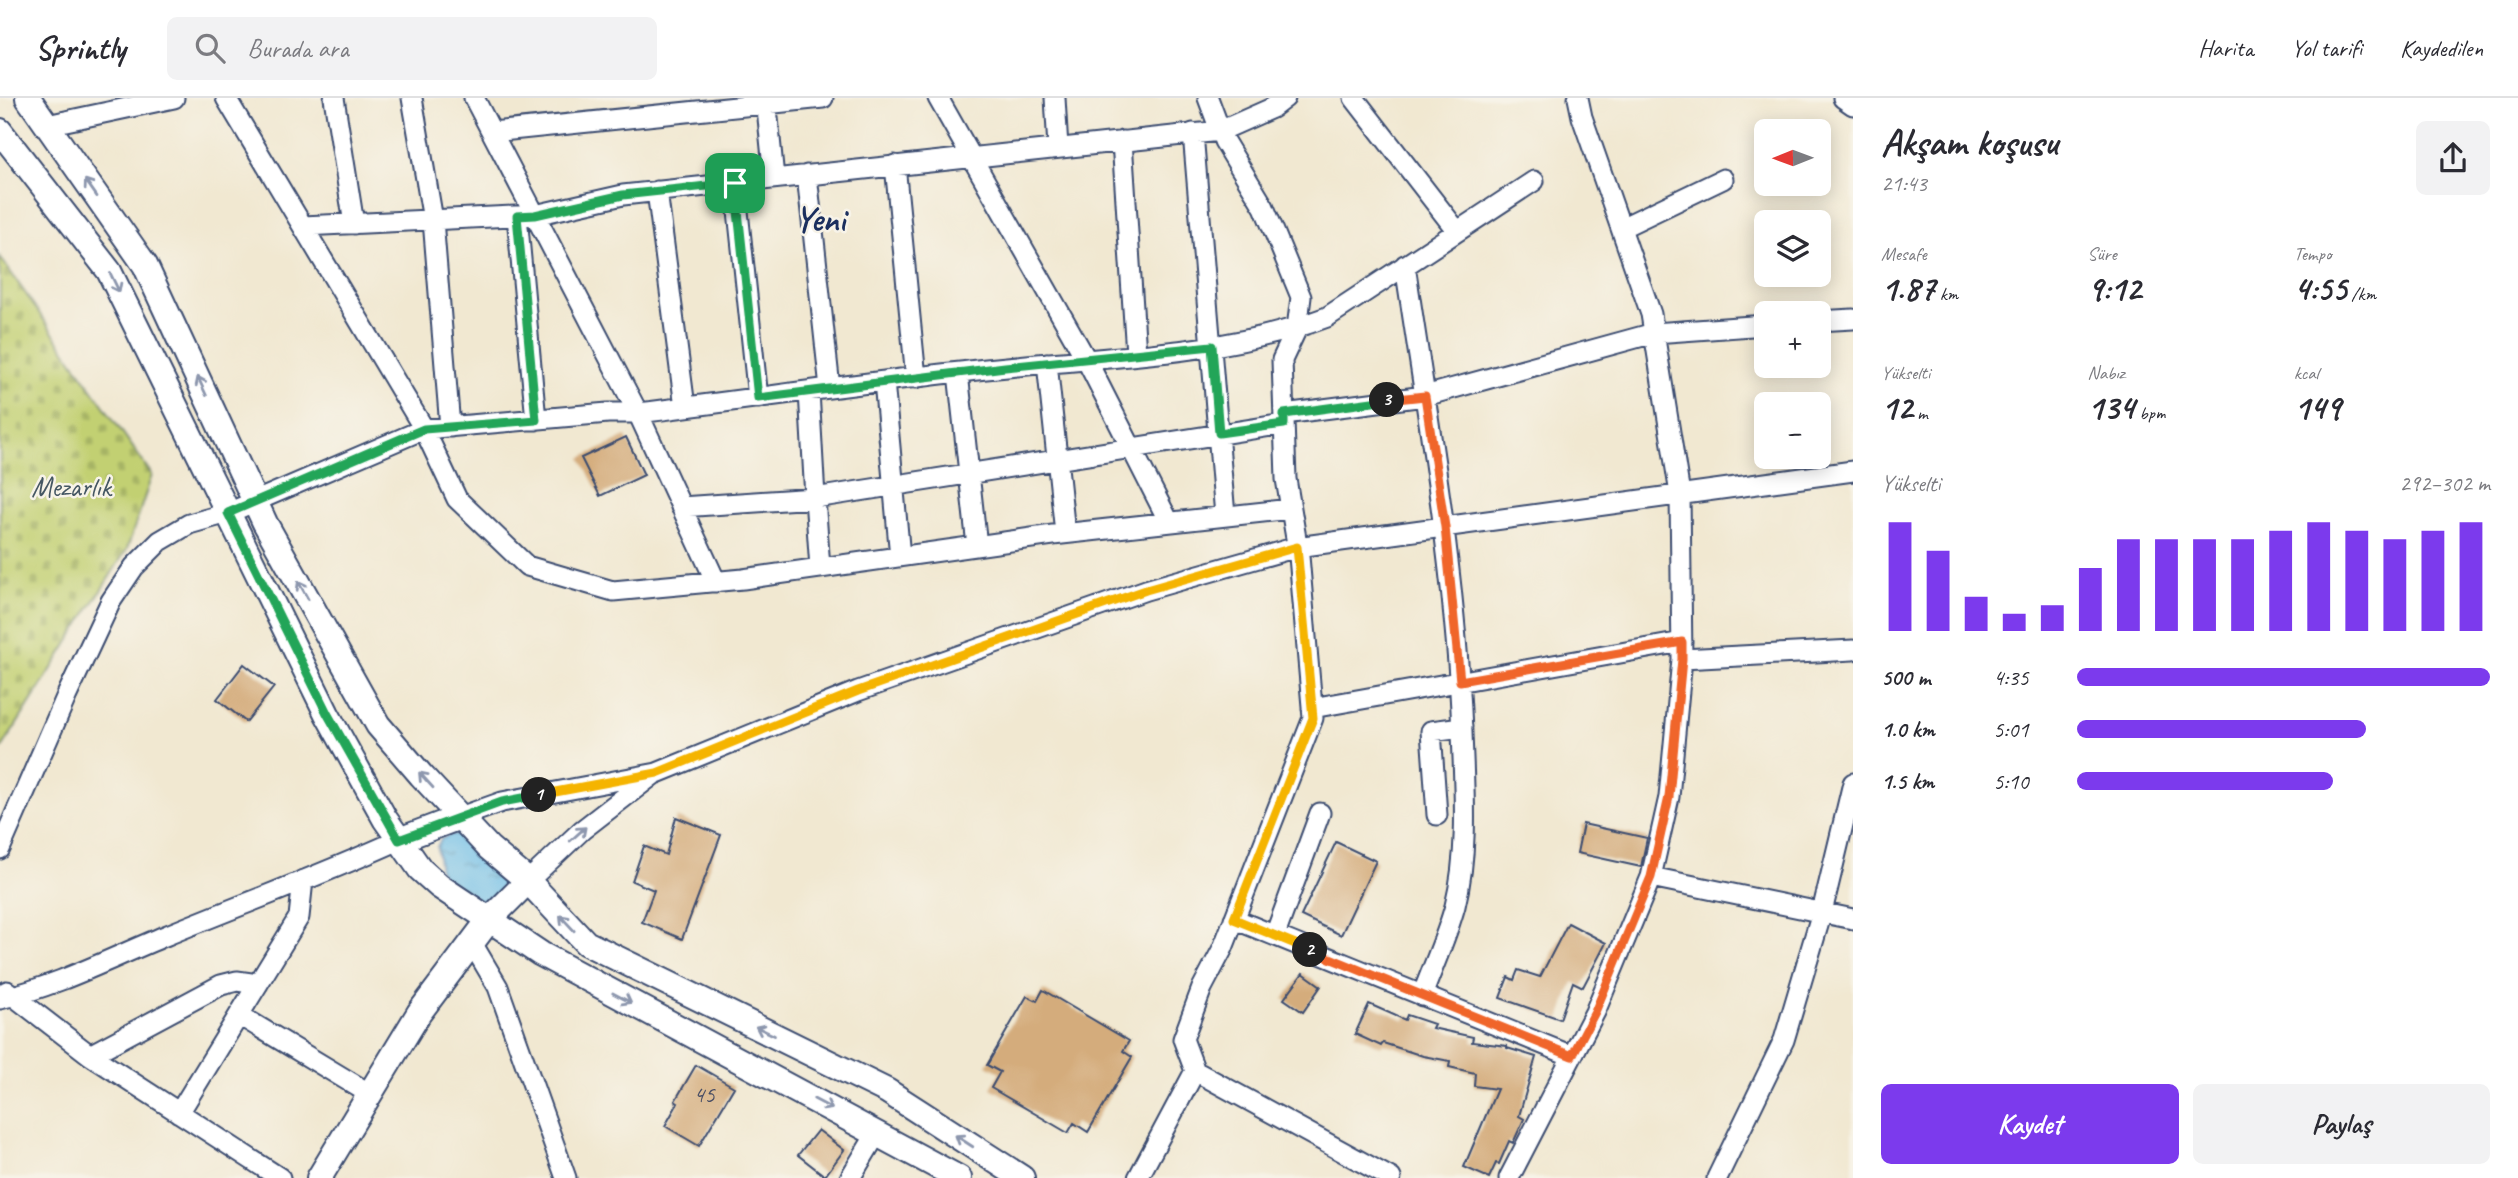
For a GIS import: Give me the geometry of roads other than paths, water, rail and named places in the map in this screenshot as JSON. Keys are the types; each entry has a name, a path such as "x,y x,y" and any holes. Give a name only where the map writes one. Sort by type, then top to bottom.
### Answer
{"main road":[{"path":"29,98 145,265 255,501 378,724 460,817 489,848 528,881 586,943 887,1091 1021,1178"},
{"path":"0,131 109,271 327,713 399,840 420,869 439,886 541,954 959,1178"},
{"path":"399,840 460,817"},
{"path":"319,1178 419,1013 489,920 528,881"}],"street":[{"path":"47,125 174,98"},
{"path":"226,98 424,429 457,499 527,566 613,591 716,582 1065,533 1291,509"},
{"path":"334,98 354,223"},
{"path":"412,98 433,220 450,427"},
{"path":"474,98 492,132 526,215 638,413 716,582"},
{"path":"492,132 766,101 823,98"},
{"path":"938,98 1086,359 1169,522"},
{"path":"1055,98 1058,148"},
{"path":"1208,98 1224,141 1264,207 1301,297 1297,328 1282,360 1286,479 1297,547 1313,718 1234,919 1202,988 1183,1039 1195,1071 1391,1178"},
{"path":"303,226 526,215 623,195 1220,131 1272,108 1285,98"},
{"path":"1354,98 1457,231"},
{"path":"1509,1178 1595,1012 1651,877 1669,797 1682,651 1680,494 1651,314 1582,117 1578,98"},
{"path":"1843,98 1853,105"},
{"path":"766,101 774,178"},
{"path":"1193,133 1226,516"},
{"path":"1122,141 1136,354"},
{"path":"895,165 916,378"},
{"path":"807,175 830,388"},
{"path":"1621,228 1723,179"},
{"path":"0,849 66,695 121,583 148,552 189,524 228,513 424,429 638,413 958,373 1212,346 1297,328 1327,317 1534,181"},
{"path":"735,183 758,398"},
{"path":"657,191 685,407"},
{"path":"526,215 536,420"},
{"path":"1405,265 1445,527 1460,681 1465,817 1455,907 1422,996"},
{"path":"1831,320 1853,319"},
{"path":"681,507 815,498 1219,433 1284,419 1425,396 1654,332 1754,326"},
{"path":"1048,363 1065,533"},
{"path":"958,373 977,545"},
{"path":"884,382 900,557"},
{"path":"809,391 820,568"},
{"path":"460,817 502,802 657,773 858,691 1133,594 1297,547 1853,471"},
{"path":"1312,708 1460,681 1682,651 1853,650"},
{"path":"1437,815 1431,731 1462,727"},
{"path":"528,881 582,830 657,773"},
{"path":"1717,1178 1784,1040 1822,912 1853,783"},
{"path":"1275,935 1320,813"},
{"path":"5,994 51,985 399,840"},
{"path":"1651,877 1853,919"},
{"path":"179,1112 299,918 303,880"},
{"path":"1234,919 1572,1056"},
{"path":"472,943 498,987 566,1178"},
{"path":"90,1055 221,985 237,981 258,984"},
{"path":"5,994 90,1055 280,1178"},
{"path":"239,1015 370,1094"},
{"path":"1138,1178 1195,1071"},
{"path":"850,1178 877,1133"}],"water":[{"path":"452,834 464,835 494,865 502,879 504,894 483,908 440,873 437,847 441,839"}],"district":[{"name":"Yeni","path":"820,219"}],"park label":[{"name":"Mezarlık","path":"71,486"}]}
